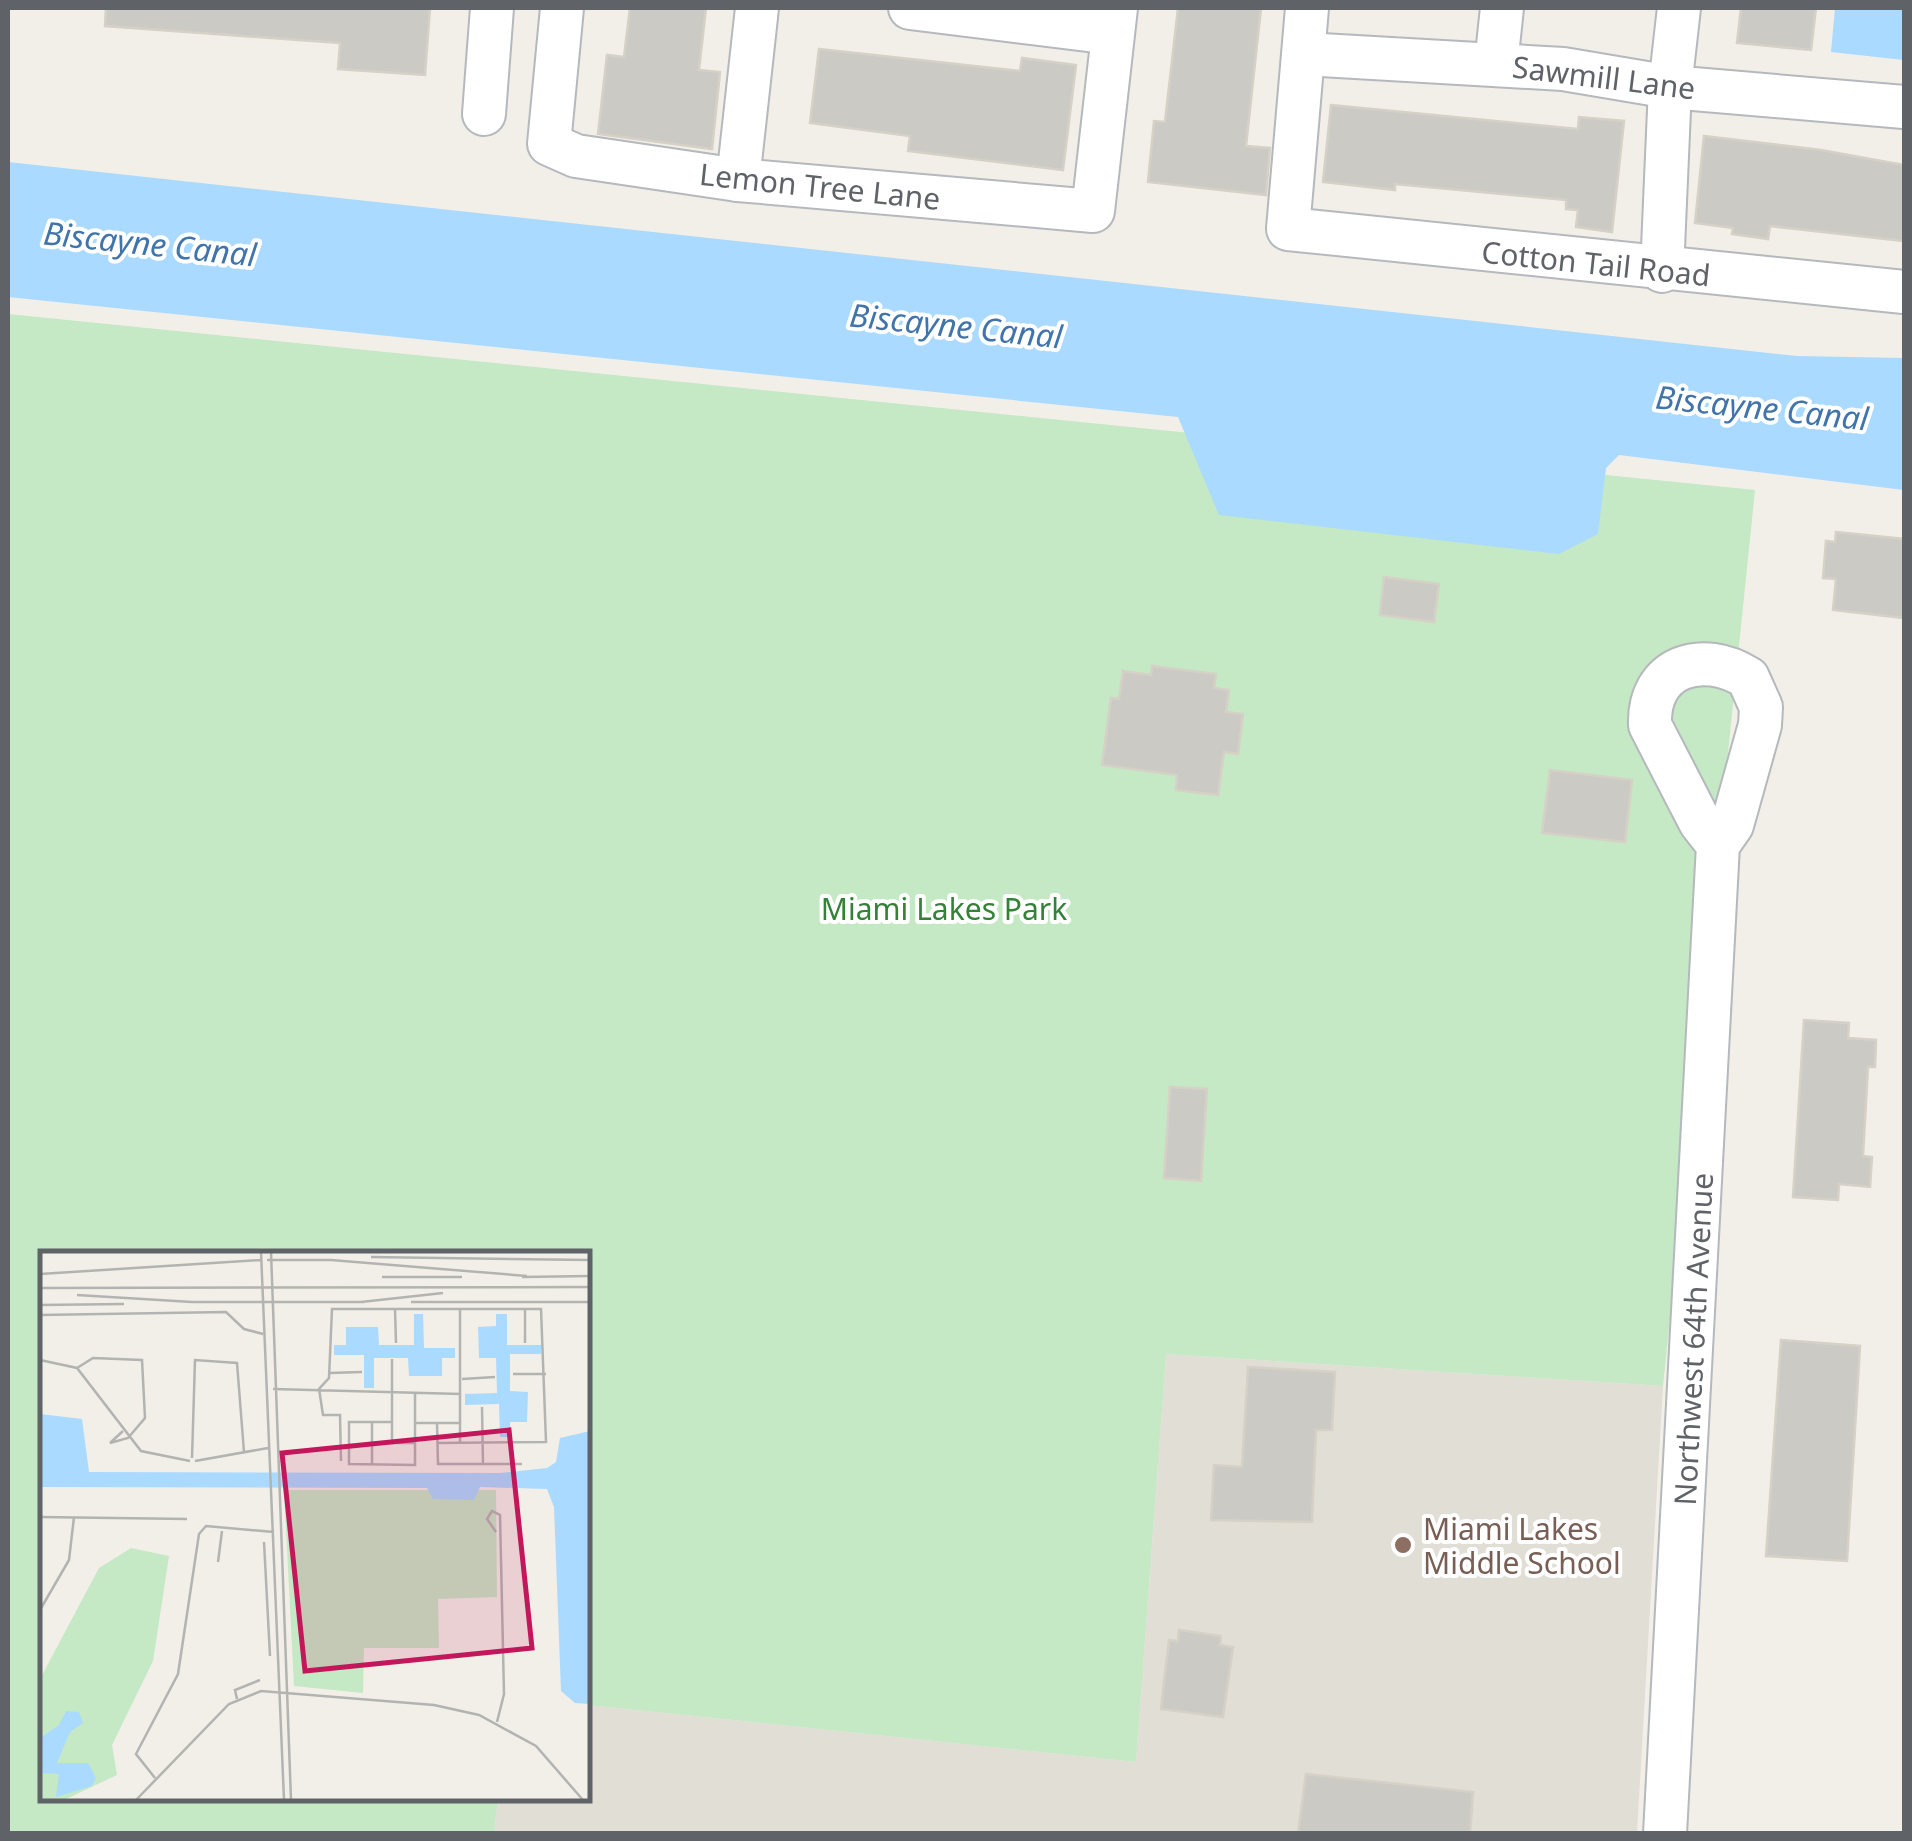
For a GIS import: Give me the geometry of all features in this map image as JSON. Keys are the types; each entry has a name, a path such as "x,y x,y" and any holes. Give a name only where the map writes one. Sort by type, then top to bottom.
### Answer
{"street":[{"path":"484,114 492,8"},
{"name":"Lemon Tree Lane","path":"562,8 550,144 576,156 738,180 1093,212 1114,20"},
{"path":"738,180 757,8"},
{"path":"921,8 1114,20"},
{"path":"1304,54 1307,8"},
{"path":"1496,64 1502,8"},
{"path":"1662,271 1670,86 1679,8"},
{"name":"Sawmill Lane","path":"1304,54 1496,64 1670,86 1904,107"},
{"name":"Cotton Tail Road","path":"1304,54 1288,229 1662,271 1904,292"},
{"name":"Northwest 64th Avenue","path":"1665,1834 1718,845"}],"shaded area":[{"name":"Miami Lakes Middle School","path":"1166,1354 1663,1386 1637,1833 494,1834 498,1801 590,1801 590,1705 1136,1762"}],"green space":[{"name":"Miami Lakes Park","path":"8,314 1755,490 1663,1386 1166,1354 1136,1762 590,1705 590,1251 40,1251 40,1801 498,1801 494,1833 8,1833"}],"water":[{"path":"1835,8 1904,8 1904,60 1831,52"},
{"name":"Biscayne Canal","path":"8,162 1797,356 1904,358 1904,490 1619,455 1606,468 1598,534 1559,554 1219,515 1178,417 8,297"}],"building":[{"path":"106,8 430,8 425,75 338,69 340,43 105,26"},
{"path":"630,8 706,8 699,70 720,72 712,149 598,134 607,55 624,57"},
{"path":"1178,8 1261,8 1246,146 1270,148 1266,195 1148,182 1154,121 1165,122"},
{"path":"1741,8 1816,8 1811,50 1737,43"},
{"path":"819,49 1020,71 1022,58 1076,65 1063,170 908,151 910,136 810,123"},
{"path":"1331,105 1578,129 1579,117 1624,121 1612,232 1576,227 1578,210 1566,209 1566,200 1395,184 1395,190 1323,182"},
{"path":"1704,136 1904,165 1904,241 1770,226 1768,239 1732,234 1733,228 1695,223"},
{"path":"1836,532 1904,539 1904,618 1833,610 1836,579 1823,578 1826,541 1835,542"},
{"path":"1384,577 1439,584 1434,622 1380,615"},
{"path":"1152,666 1216,674 1214,688 1229,690 1226,712 1243,714 1238,754 1224,752 1218,795 1176,790 1177,775 1102,765 1111,698 1119,699 1123,671 1151,675"},
{"path":"1550,770 1632,780 1625,842 1542,833"},
{"path":"1804,1020 1849,1023 1848,1038 1876,1040 1875,1067 1868,1067 1863,1156 1872,1157 1870,1187 1839,1184 1838,1200 1793,1197"},
{"path":"1170,1087 1207,1089 1201,1181 1164,1178"},
{"path":"1781,1340 1860,1346 1847,1561 1766,1556"},
{"path":"1248,1367 1335,1372 1332,1430 1316,1430 1312,1522 1211,1520 1214,1465 1242,1467"},
{"path":"1179,1630 1221,1636 1220,1645 1233,1647 1223,1717 1161,1709 1169,1640 1178,1641"},
{"path":"1306,1774 1473,1792 1470,1834 1298,1834"}],"place":[{"name":"Miami Lakes Middle School","path":"1403,1545"}]}
